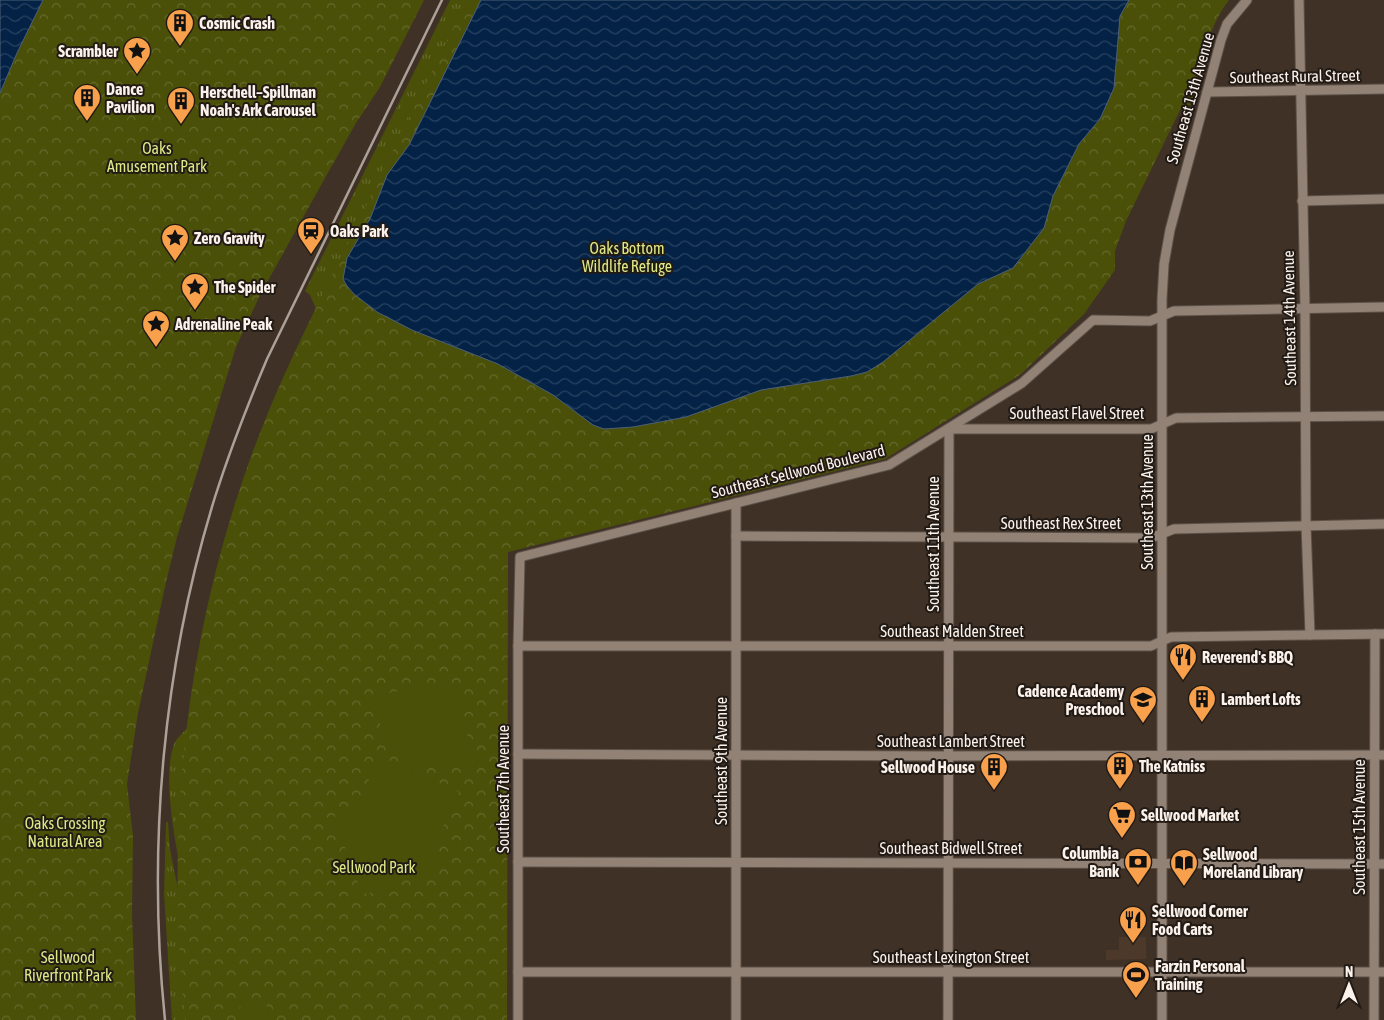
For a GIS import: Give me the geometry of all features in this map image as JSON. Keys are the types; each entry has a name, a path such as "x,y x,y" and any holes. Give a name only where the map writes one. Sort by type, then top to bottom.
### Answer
{"street":[{"name":"Southeast 13th Avenue","path":"1162,1020 1162,316 1166,250 1221,40 1227,24 1247,0"},
{"name":"Southeast 14th Avenue","path":"1299,0 1305,308 1306,525 1310,635"},
{"name":"Southeast Rural Street","path":"1206,92 1384,90"},
{"path":"1302,201 1384,199"},
{"name":"Southeast Sellwood Boulevard","path":"519,558 534,552 890,465 1022,383 1091,321 1150,321 1174,311 1384,307"},
{"name":"Southeast Flavel Street","path":"949,429 1150,429 1176,418 1384,416"},
{"name":"Southeast 11th Avenue","path":"948,1020 949,429"},
{"name":"Southeast 9th Avenue","path":"736,502 736,1020"},
{"name":"Southeast Rex Street","path":"736,536 1151,538 1174,529 1384,524"},
{"name":"Southeast 7th Avenue","path":"518,1020 519,558"},
{"name":"Southeast Malden Street","path":"518,646 1151,646 1171,637 1379,634"},
{"name":"Southeast 15th Avenue","path":"1374,1020 1374,972 1379,864 1379,634"},
{"name":"Southeast Lambert Street","path":"518,754 948,756 1379,755"},
{"name":"Southeast Bidwell Street","path":"518,862 1379,864"},
{"name":"Southeast Lexington Street","path":"518,972 1384,972"}],"shaded area":[{"name":"Sellwood Corner Food Carts","path":"1119,937 1146,937 1146,959 1106,960 1106,950 1119,950"}],"green space":[{"name":"Oaks Amusement Park","path":"43,0 424,0 380,87 356,123 260,295 236,347 177,537 138,713 127,784 133,836 132,913 136,1020 0,1020 0,93"},
{"path":"450,0 481,0 320,318 310,295 305,291"},
{"name":"Oaks Bottom Wildlife Refuge","path":"467,0 1229,0 1221,11 1210,37 1191,105 1182,106 1126,221 1115,251 1115,270 1084,314 1021,374 885,459 508,552 507,1020 185,1020 179,950 178,879 185,739 195,669 209,600 226,532 248,465 282,380"},
{"path":"448,681 457,687 473,761 431,765 418,764 407,760 396,753 388,742 381,727 374,696"},
{"path":"188,728 180,866 170,803 169,769 175,742"},
{"name":"Sellwood Park","path":"380,756 459,792 434,846 442,867 367,894 361,891 334,817 355,810"},
{"path":"166,822 168,822 170,849 178,890 190,1020 172,1020 164,894"},
{"path":"266,999 268,1020 241,1020 240,1001"}],"water":[{"path":"0,0 43,0 0,93"},
{"path":"481,0 1129,0 1120,16 1114,88 1100,119 1079,144 1053,196 1044,228 1013,268 978,284 883,362 867,372 761,390 686,417 633,427 604,429 593,425 553,395 498,364 412,330 377,312 354,294 343,279 347,258 370,219 387,175 409,145"}],"railway":[{"path":"165,1020 160,954 159,822 172,690 183,625 197,561 227,462 267,359 442,0"}],"place":[{"name":"Cosmic Crash","path":"180,47"},
{"name":"Scrambler","path":"137,75"},
{"name":"Dance Pavilion","path":"87,122"},
{"name":"Herschell–Spillman Noah's Ark Carousel","path":"181,125"},
{"name":"Oaks Park","path":"311,255"},
{"name":"Zero Gravity","path":"175,262"},
{"name":"The Spider","path":"195,311"},
{"name":"Adrenaline Peak","path":"156,348"},
{"name":"Reverend's BBQ","path":"1183,681"},
{"name":"Lambert Lofts","path":"1202,723"},
{"name":"Cadence Academy Preschool","path":"1143,724"},
{"name":"The Katniss","path":"1120,790"},
{"name":"Sellwood House","path":"994,791"},
{"name":"Sellwood Market","path":"1122,839"},
{"name":"Columbia Bank","path":"1138,886"},
{"name":"Sellwood Moreland Library","path":"1184,887"},
{"name":"Sellwood Corner Food Carts","path":"1133,944"},
{"name":"Farzin Personal Training","path":"1136,999"}],"park label":[{"name":"Oaks Crossing Natural Area","path":"65,832"},
{"name":"Sellwood Riverfront Park","path":"68,966"}]}
